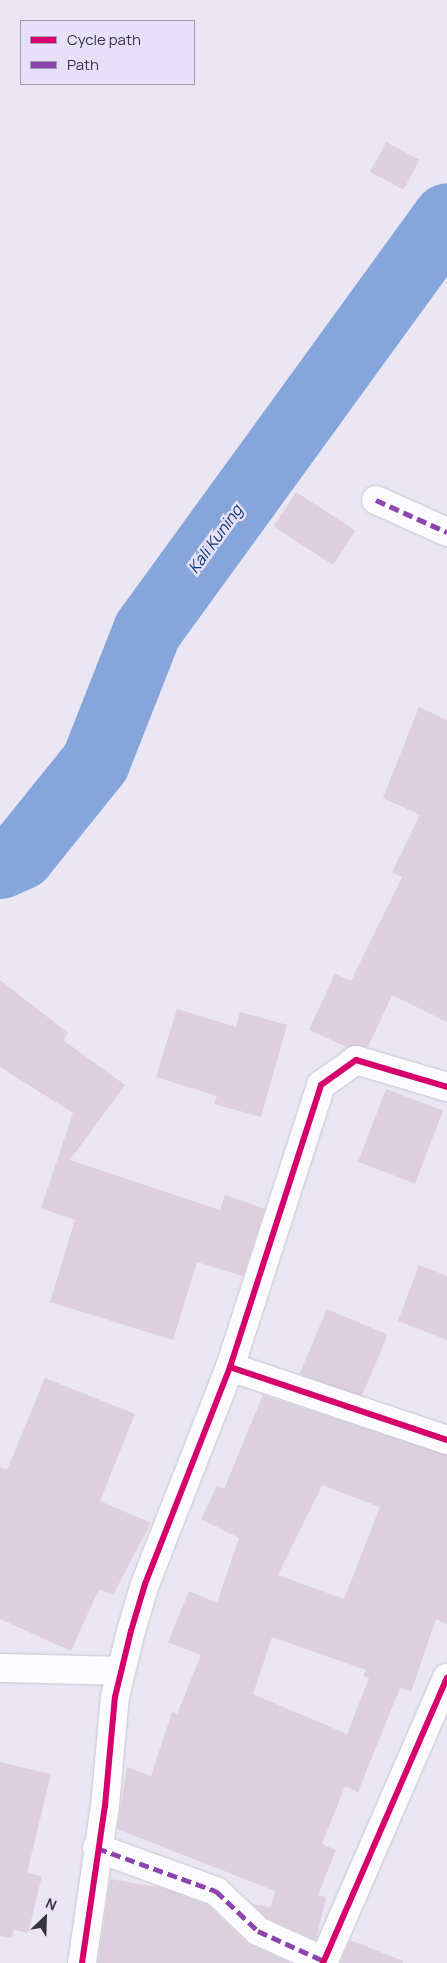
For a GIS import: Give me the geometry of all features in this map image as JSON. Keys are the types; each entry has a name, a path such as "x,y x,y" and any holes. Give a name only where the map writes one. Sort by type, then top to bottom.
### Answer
{"street":[{"path":"376,500 447,532"},
{"path":"82,1963 121,1671 145,1584 230,1366 321,1085 356,1060 447,1087"},
{"path":"230,1366 447,1440"},
{"path":"0,1668 121,1671"},
{"path":"97,1848 216,1891 258,1931 323,1962 447,1678"}],"building":[{"path":"386,142 420,160 404,190 370,172"},
{"path":"296,492 356,531 333,565 274,526"},
{"path":"419,707 447,720 447,1022 392,995 368,1047 347,1047 309,1030 335,974 351,981 402,877 392,872 420,815 383,798"},
{"path":"0,980 68,1033 63,1040 125,1085 70,1160 220,1210 225,1195 265,1209 243,1276 197,1262 173,1340 50,1302 75,1220 41,1208 73,1113 0,1067"},
{"path":"177,1009 236,1027 240,1012 287,1025 261,1117 214,1104 217,1096 156,1077"},
{"path":"386,1089 443,1111 415,1184 358,1162"},
{"path":"419,1265 447,1276 447,1340 398,1321"},
{"path":"327,1309 388,1335 360,1399 300,1373"},
{"path":"45,1378 135,1414 100,1501 151,1523 113,1595 99,1589 71,1651 0,1619 0,1467 7,1470"},
{"path":"263,1395 447,1455 447,1624 436,1619 411,1692 400,1688 358,1792 345,1786 322,1844 336,1850 318,1895 326,1897 316,1940 267,1918 252,1904 271,1907 275,1891 117,1829 127,1767 151,1776 172,1712 177,1714 201,1655 168,1642 189,1591 217,1603 239,1538 201,1519 217,1486 224,1489","holes":["322,1485 380,1507 344,1599 278,1575","272,1637 366,1670 363,1676 369,1678 347,1734 253,1694"]},
{"path":"0,1762 51,1774 27,1873 42,1876 28,1933 14,1930 12,1938 0,1936"},
{"path":"110,1879 163,1888 208,1905 247,1943 291,1963 98,1963"},
{"path":"350,1940 403,1961 403,1963 340,1963"}],"waterway":[{"name":"Kali Kuning","path":"0,864 20,855 95,762 147,630 447,217"}],"marked path":[{"path":"376,500 447,532"},
{"path":"97,1848 216,1891 258,1931 324,1961"}],"cycle path":[{"path":"82,1963 105,1806 115,1697 131,1631 145,1584 230,1367 321,1085 356,1060 447,1087"},
{"path":"230,1367 447,1440"},
{"path":"323,1963 447,1678"}]}
